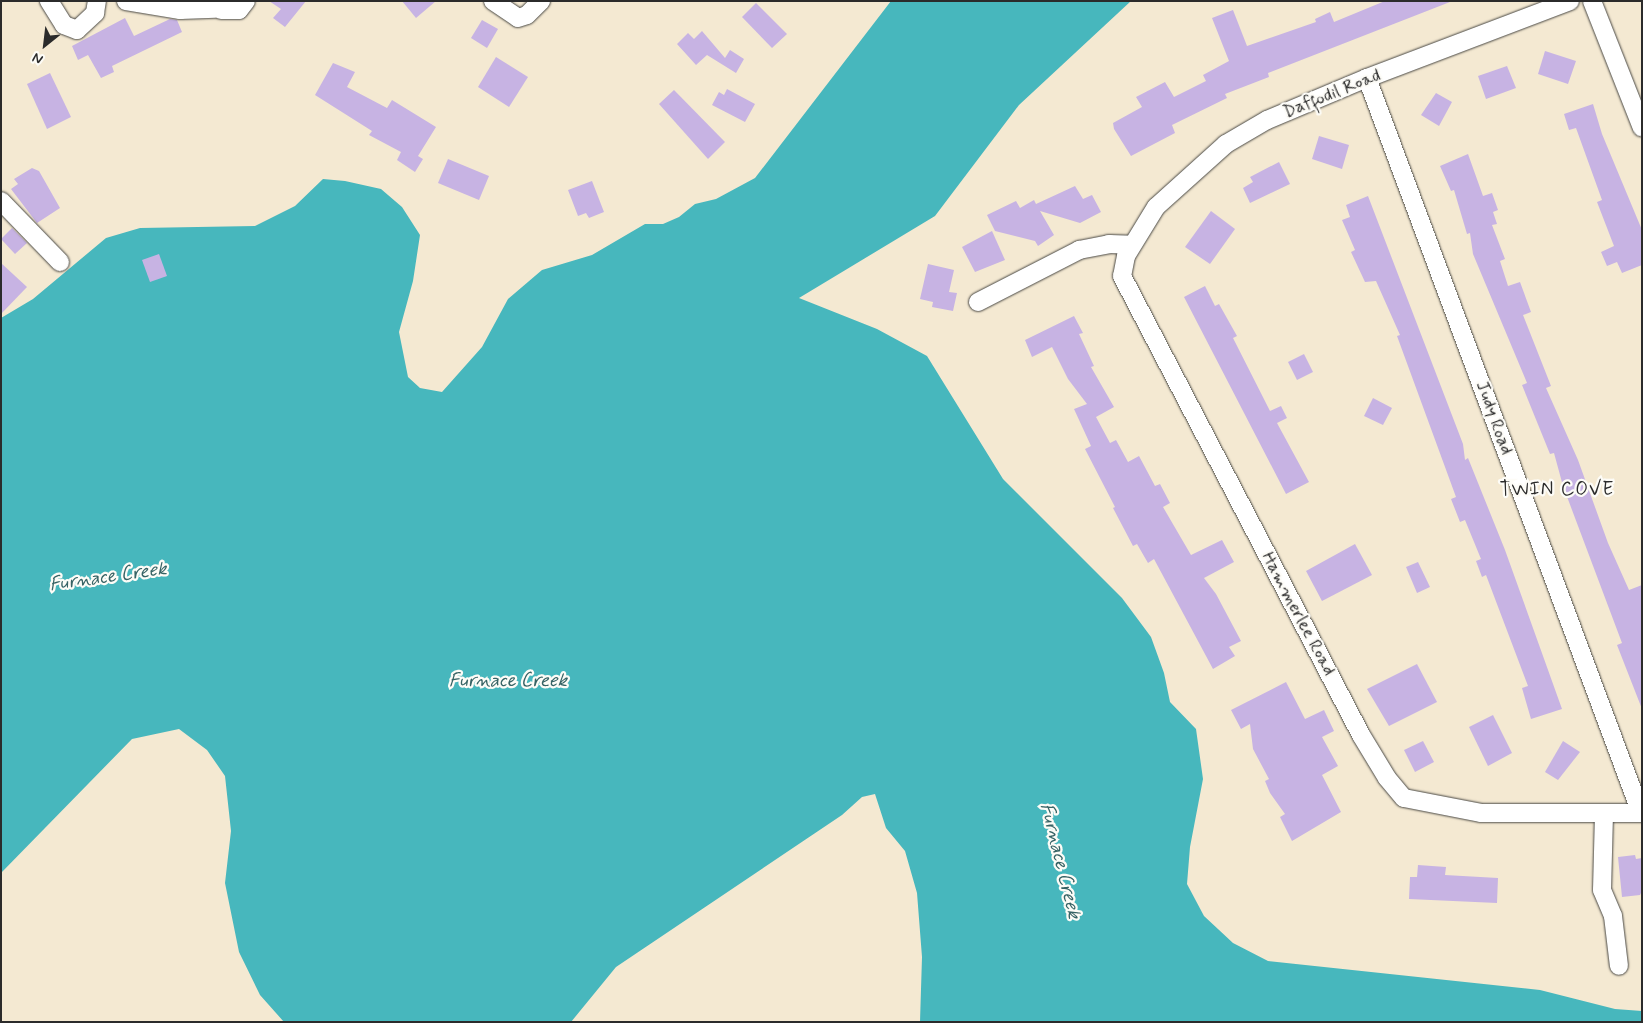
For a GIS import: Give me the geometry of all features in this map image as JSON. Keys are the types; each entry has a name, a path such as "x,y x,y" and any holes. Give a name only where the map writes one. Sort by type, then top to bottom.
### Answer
{"street":[{"path":"49,1 64,25 77,30 95,13 97,1"},
{"path":"126,1 180,10 239,10 246,1"},
{"path":"493,1 518,18 526,15 541,1"},
{"name":"Daffodil Road","path":"1132,245 1156,206 1226,144 1267,120 1368,78 1570,1"},
{"path":"1592,1 1642,128"},
{"name":"Judy Road","path":"1368,78 1642,813"},
{"path":"1,201 60,262"},
{"path":"978,302 1079,250 1110,244 1132,245"},
{"name":"Hammerlee Road","path":"1132,245 1126,256 1122,276 1129,292 1387,778 1404,798 1418,804 1491,814 1642,813"},
{"path":"1604,814 1602,890 1613,916 1620,966"}],"water":[{"name":"Furnace Creek","path":"891,1 1131,1 1019,105 935,216 799,298 877,329 927,356 1003,479 1122,598 1151,637 1164,673 1170,702 1196,729 1203,779 1190,847 1187,884 1204,916 1233,943 1268,961 1540,990 1615,1009 1642,1011 1642,1022 920,1022 922,957 917,893 905,851 886,828 875,794 862,797 842,815 616,967 571,1022 284,1022 260,995 239,952 225,883 231,831 225,776 207,750 179,729 132,739 1,873 1,318 33,299 106,238 140,228 255,226 295,206 323,179 345,181 381,189 402,207 420,235 413,281 399,332 408,377 420,388 442,392 482,347 508,299 542,270 592,255 645,224 663,224 679,217 695,204 716,199 755,178"}],"building":[{"path":"269,1 306,1 285,27 273,18 281,9"},
{"path":"402,1 436,1 416,18"},
{"path":"1385,1 1450,2 1268,73 1269,77 1225,94 1227,98 1172,125 1175,133 1131,156 1114,129 1113,123 1142,107 1136,97 1165,82 1174,97 1206,81 1203,75 1229,61 1212,18 1233,10 1247,46 1316,22 1315,19 1330,12 1334,22"},
{"path":"756,3 787,34 772,48 742,17"},
{"path":"125,18 134,36 170,19 177,20 182,32 112,66 114,72 101,78 88,55 78,60 72,46"},
{"path":"482,20 498,29 487,48 471,38"},
{"path":"702,31 725,58 730,50 744,59 736,73 707,55 696,65 677,44 688,33 694,39"},
{"path":"1545,51 1576,61 1568,84 1538,74"},
{"path":"496,57 528,77 509,107 478,87"},
{"path":"333,63 355,72 347,87 387,108 392,100 436,127 418,156 423,159 415,172 397,160 401,152 369,135 372,131 315,95"},
{"path":"1507,66 1516,88 1486,99 1478,76"},
{"path":"50,73 71,117 47,129 27,84"},
{"path":"727,89 755,104 745,122 712,105 719,92 724,95"},
{"path":"674,90 725,142 708,159 659,104"},
{"path":"1436,93 1452,102 1439,126 1421,115"},
{"path":"1593,104 1602,134 1642,230 1642,265 1622,273 1617,262 1607,266 1601,252 1614,246 1597,202 1602,200 1576,128 1569,130 1564,114"},
{"path":"1319,136 1349,145 1342,169 1312,159"},
{"path":"1468,154 1483,196 1492,193 1498,210 1493,212 1497,224 1492,225 1505,259 1500,261 1508,286 1520,282 1531,312 1523,315 1551,386 1546,388 1578,460 1608,543 1629,590 1642,585 1642,709 1617,645 1622,643 1563,486 1554,453 1550,454 1522,385 1527,383 1473,254 1470,233 1467,234 1454,190 1451,191 1440,166"},
{"path":"448,159 489,176 479,200 438,183"},
{"path":"1279,162 1290,184 1250,203 1243,188 1253,182 1250,177"},
{"path":"32,168 39,171 60,208 37,223 11,189 18,184 14,179"},
{"path":"592,181 604,212 589,218 586,213 578,216 568,190"},
{"path":"1075,186 1083,199 1092,195 1101,212 1080,223 1040,211 1054,235 1038,246 1035,241 995,231 987,215 1016,201 1020,208 1034,200 1036,204"},
{"path":"1368,196 1463,444 1465,460 1468,458 1505,550 1562,709 1531,719 1522,688 1528,686 1486,575 1482,577 1476,561 1481,559 1465,520 1460,522 1451,499 1456,497 1397,336 1400,335 1376,281 1365,282 1351,252 1355,250 1342,220 1350,217 1346,205"},
{"path":"1211,211 1235,229 1210,264 1185,247"},
{"path":"12,228 27,243 15,254 1,239"},
{"path":"992,231 1005,260 975,272 962,247"},
{"path":"159,254 167,276 150,282 142,260"},
{"path":"1,263 27,287 1,314"},
{"path":"928,264 954,270 949,292 957,293 953,311 932,307 933,302 920,299"},
{"path":"1205,286 1215,306 1219,304 1237,336 1233,338 1270,411 1281,406 1287,418 1277,423 1309,482 1286,494 1184,297"},
{"path":"1074,316 1083,333 1079,334 1094,366 1091,367 1114,407 1096,417 1110,443 1116,440 1128,462 1139,456 1155,486 1160,484 1170,503 1163,507 1191,555 1222,540 1234,562 1204,578 1216,594 1241,641 1229,647 1235,656 1213,669 1154,559 1148,563 1137,544 1133,546 1113,508 1115,507 1085,449 1091,446 1074,409 1087,404 1068,379 1052,347 1032,357 1025,340"},
{"path":"1304,354 1313,372 1297,380 1288,362"},
{"path":"1373,398 1392,408 1383,425 1364,416"},
{"path":"1355,544 1372,575 1322,601 1306,571"},
{"path":"1418,562 1430,587 1417,593 1406,567"},
{"path":"1417,664 1437,702 1389,726 1367,689"},
{"path":"1286,682 1305,719 1324,710 1334,731 1322,737 1338,766 1322,775 1341,812 1292,841 1280,817 1285,814 1270,793 1265,781 1269,779 1253,749 1250,724 1241,729 1231,710"},
{"path":"1493,715 1512,753 1488,766 1469,727"},
{"path":"1423,741 1434,762 1415,772 1404,750"},
{"path":"1563,741 1580,752 1558,780 1545,772"},
{"path":"1635,855 1636,859 1642,858 1642,891 1640,895 1622,897 1618,857"},
{"path":"1418,865 1446,867 1445,875 1498,878 1497,903 1409,899 1410,877 1417,877"}],"district":[{"name":"TWIN COVE","path":"1557,490"}]}
